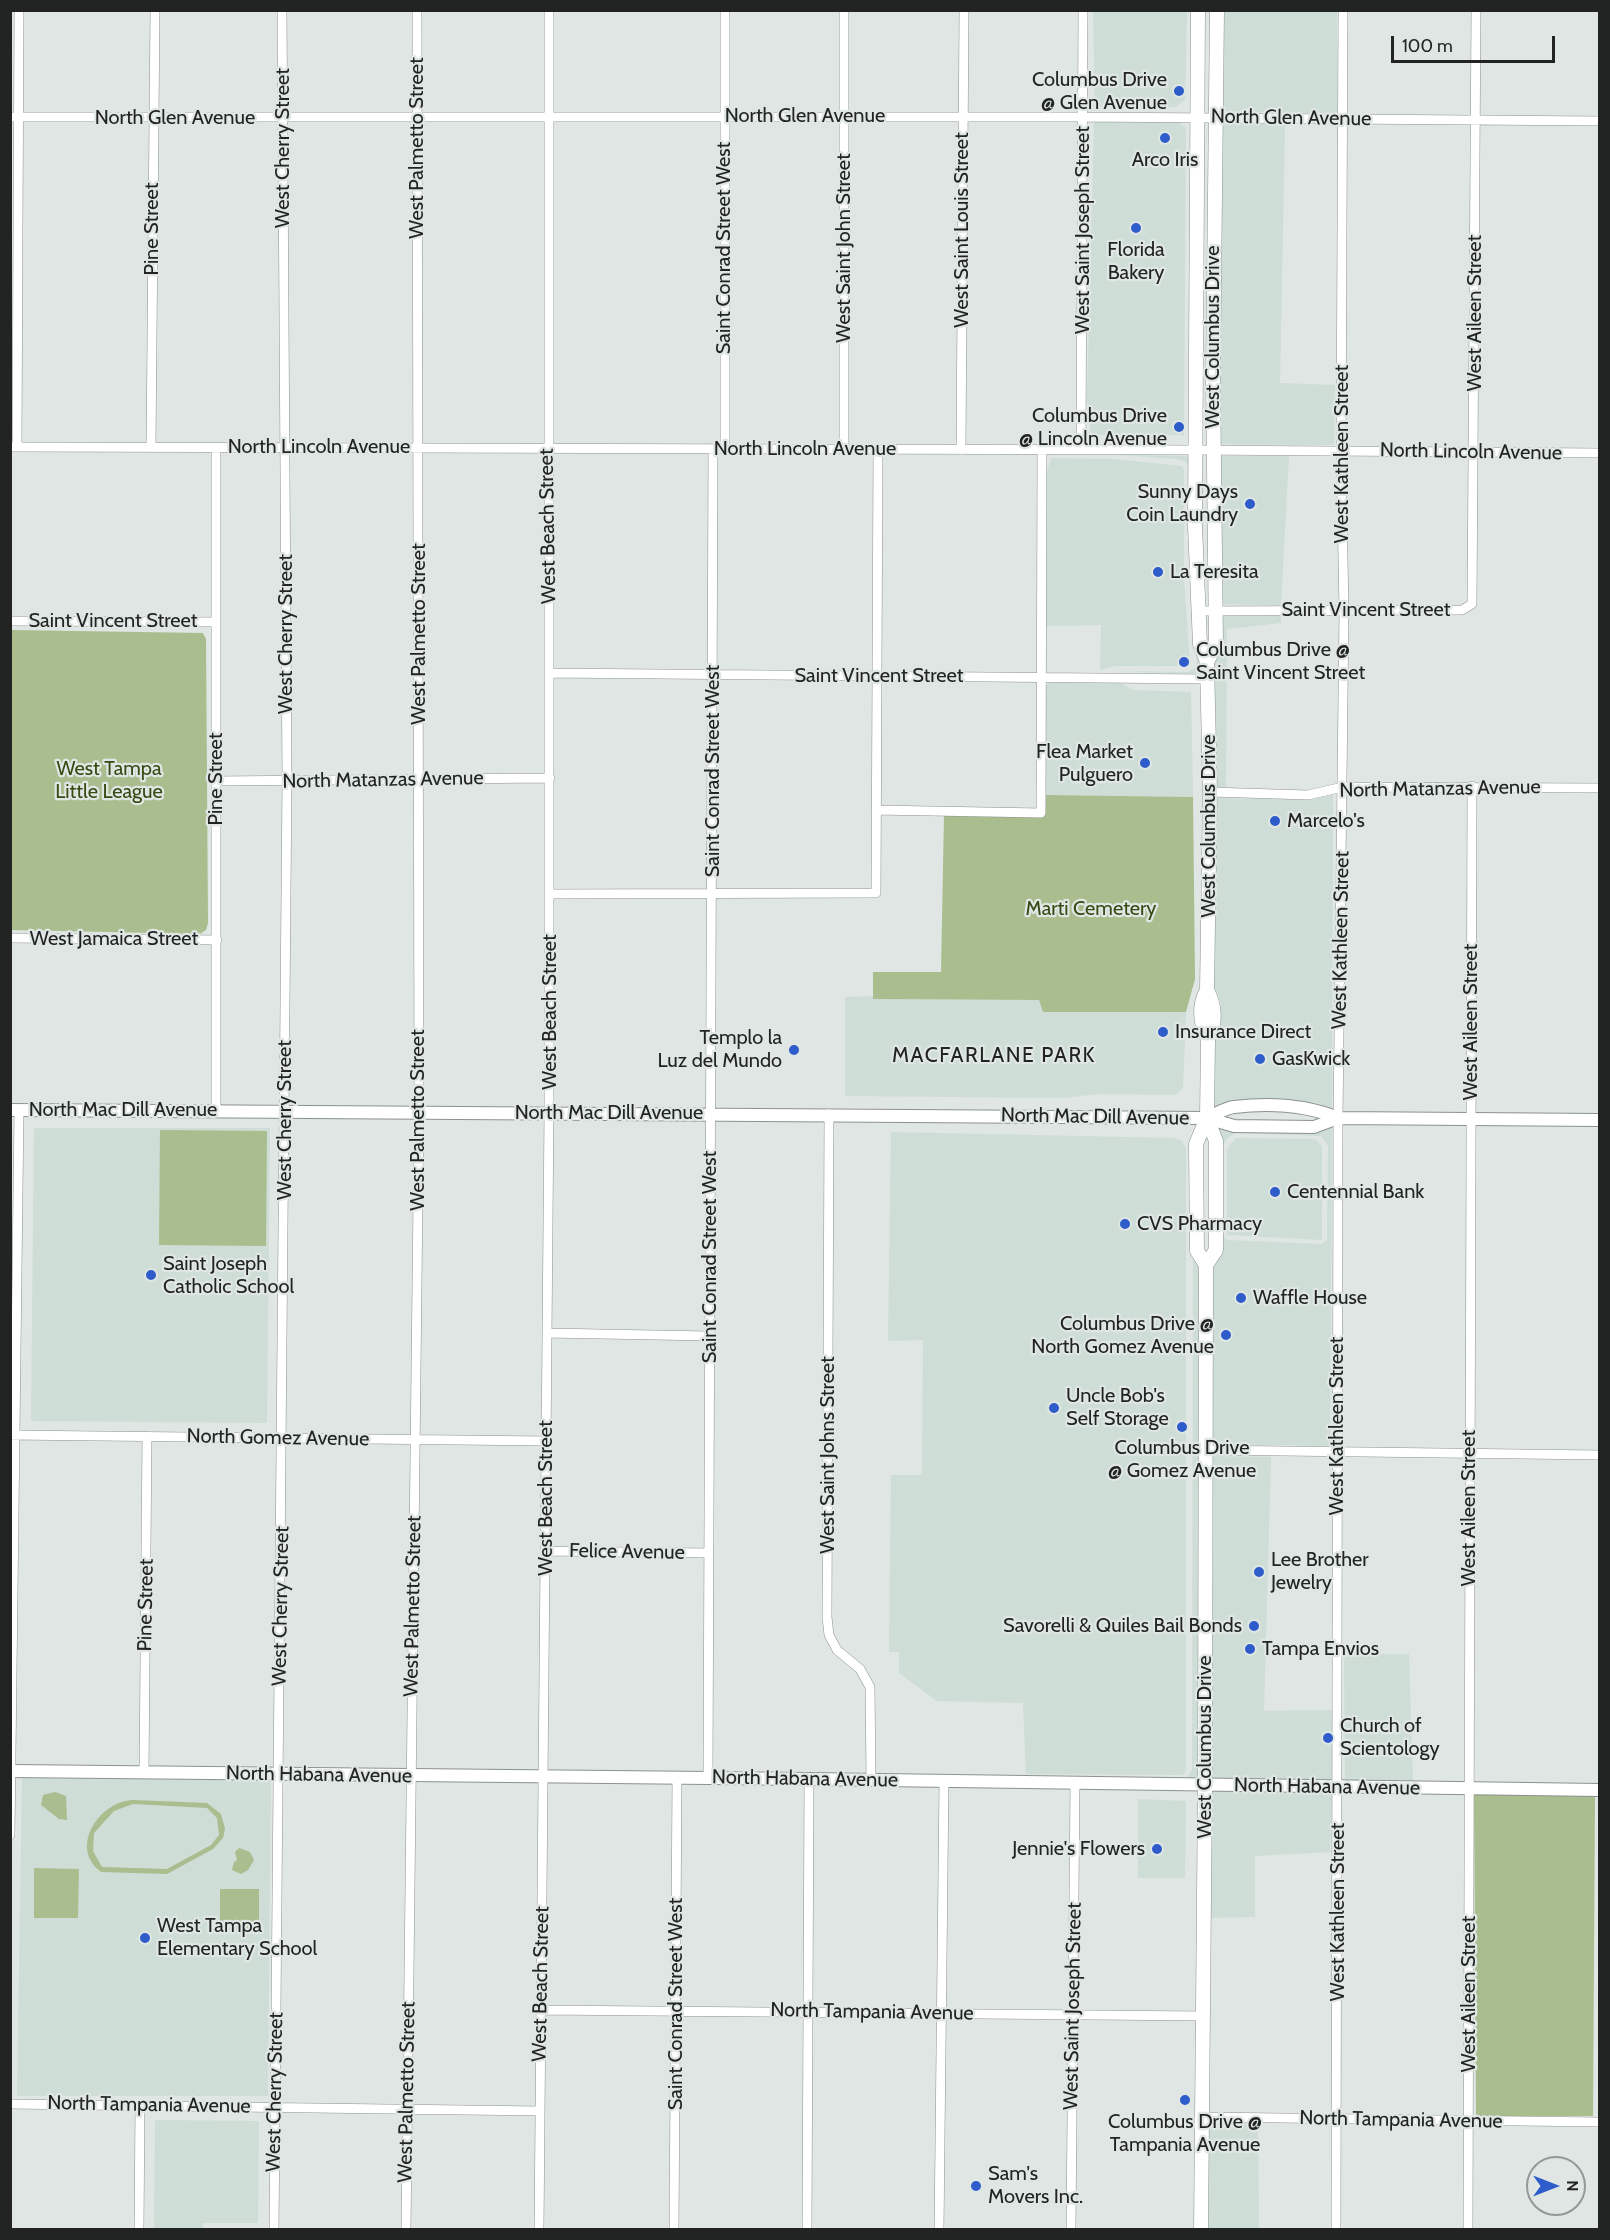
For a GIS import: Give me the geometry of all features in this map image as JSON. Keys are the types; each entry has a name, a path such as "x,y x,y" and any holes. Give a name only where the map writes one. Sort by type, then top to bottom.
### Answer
{"main road":[{"name":"West Columbus Drive","path":"1198,10 1195,450 1200,644 1208,662"},
{"name":"West Columbus Drive","path":"1201,2229 1206,1264 1216,1250 1216,1141 1208,1118 1208,1039 1214,1029 1214,1003 1208,990 1210,792 1207,679 1208,662 1216,645 1213,450 1214,117 1217,10"},
{"name":"West Columbus Drive","path":"1206,1264 1197,1251 1196,1144 1208,1118"}],"street":[{"path":"14,447 14,117 20,10"},
{"name":"Pine Street","path":"151,447 155,10"},
{"name":"West Cherry Street","path":"274,2229 285,1111 286,781 282,10"},
{"name":"West Palmetto Street","path":"406,2229 419,1112 417,10"},
{"name":"West Beach Street","path":"539,2229 550,894 549,10"},
{"name":"Saint Conrad Street West","path":"725,10 725,449"},
{"name":"West Saint John Street","path":"844,10 844,450"},
{"name":"West Saint Louis Street","path":"961,450 964,10"},
{"name":"West Saint Joseph Street","path":"1082,450 1083,10"},
{"name":"West Kathleen Street","path":"1336,2229 1338,1787 1336,1452 1344,611 1341,451 1343,10"},
{"name":"West Aileen Street","path":"1462,610 1472,604 1475,452 1476,10"},
{"name":"North Glen Avenue","path":"14,117 282,119 724,116 1214,117 1599,121"},
{"name":"North Lincoln Avenue","path":"14,447 1599,453"},
{"name":"Pine Street","path":"216,447 216,1110"},
{"name":"Saint Conrad Street West","path":"708,1778 713,449"},
{"path":"550,894 876,893 878,450"},
{"path":"876,810 1041,813 1042,450"},
{"name":"Saint Vincent Street","path":"1198,611 1462,610"},
{"name":"Saint Vincent Street","path":"10,621 216,622"},
{"name":"Saint Vincent Street","path":"550,672 1207,679"},
{"name":"North Matanzas Avenue","path":"216,781 550,778"},
{"name":"West Aileen Street","path":"1468,2229 1472,786"},
{"name":"North Matanzas Avenue","path":"1210,792 1308,795 1343,787 1599,788"},
{"name":"West Jamaica Street","path":"10,938 217,940"},
{"name":"North Mac Dill Avenue","path":"1208,1118 1232,1107 1242,1107 1313,1108 1338,1118 1599,1120"},
{"path":"10,1835 15,1110"},
{"name":"North Mac Dill Avenue","path":"15,1110 1208,1118 1234,1126 1314,1128 1338,1118"},
{"name":"West Saint Johns Street","path":"829,1114 827,1617 829,1635 837,1650 860,1669 870,1687 871,1780"},
{"path":"547,1333 709,1336"},
{"name":"North Gomez Avenue","path":"13,1435 546,1441"},
{"name":"Pine Street","path":"144,1773 147,1436"},
{"path":"1204,1450 1599,1455"},
{"name":"Felice Avenue","path":"546,1551 709,1553"},
{"name":"North Habana Avenue","path":"11,1771 944,1780 1599,1790"},
{"name":"Saint Conrad Street West","path":"674,2229 677,1778"},
{"path":"807,2229 809,1779"},
{"path":"939,2229 944,1780"},
{"name":"West Saint Joseph Street","path":"1071,2229 1075,1782"},
{"name":"North Tampania Avenue","path":"541,2010 1203,2016"},
{"name":"North Tampania Avenue","path":"10,2104 540,2111"},
{"path":"139,2229 140,2105"},
{"name":"North Tampania Avenue","path":"1202,2116 1337,2120 1599,2122"}],"shaded area":[{"path":"1093,11 1187,11 1185,100 1176,107 1095,107"},
{"path":"1214,11 1337,11 1337,113 1212,112"},
{"path":"1177,121 1186,128 1184,435 1091,435 1087,398 1094,122"},
{"path":"1212,123 1285,124 1280,383 1335,385 1334,445 1211,444"},
{"path":"1118,455 1198,456 1202,674 1116,671 1188,672 1195,668 1197,661 1190,578 1189,468 1186,462 1176,459"},
{"path":"1211,456 1289,456 1281,605 1212,604"},
{"path":"1051,458 1113,459 1182,466 1184,470 1184,578 1190,666 1115,666 1100,670 1101,625 1046,626 1047,472"},
{"path":"1212,615 1281,616 1281,623 1227,629 1226,787 1216,787"},
{"path":"1051,682 1120,683 1134,690 1191,692 1193,797 1046,795 1046,686"},
{"path":"1333,795 1332,1109 1314,1102 1232,1101 1214,1109 1214,1042 1220,1028 1221,1003 1214,986 1216,798 1308,800"},
{"path":"873,996 873,999 1039,1000 1043,1012 1186,1012 1183,1088 1175,1095 1098,1094 1063,1098 845,1096 845,997"},
{"path":"1217,1127 1234,1132 1314,1133 1332,1127 1330,1446 1210,1444 1212,1268 1222,1235 1227,1240 1321,1244 1327,1240 1328,1146 1321,1136 1236,1133 1226,1139 1222,1147"},
{"name":"Saint Joseph Catholic School","path":"34,1128 270,1128 267,1423 31,1421"},
{"path":"891,1132 1174,1138 1182,1141 1186,1148 1186,1770 1183,1775 1026,1774 1023,1703 937,1701 899,1673 899,1652 889,1652 891,1475 922,1475 923,1340 888,1341"},
{"name":"Centennial Bank","path":"1236,1138 1316,1139 1322,1146 1322,1240 1227,1235 1227,1149"},
{"path":"1193,1256 1199,1268 1199,1779 1186,1779 1192,1770"},
{"path":"1210,1456 1271,1457 1264,1711 1332,1710 1332,1781 1212,1779"},
{"path":"1344,1654 1409,1654 1413,1782 1345,1781"},
{"name":"West Tampa Elementary School","path":"22,1778 271,1780 268,2096 17,2096"},
{"path":"1212,1790 1332,1793 1330,1852 1255,1856 1255,1917 1210,1918"},
{"path":"1138,1799 1186,1801 1185,1878 1138,1878"},
{"path":"155,2120 259,2121 258,2223 203,2223 203,2229 154,2229"},
{"path":"1208,2122 1258,2124 1259,2229 1207,2230"}],"green space":[{"name":"West Tampa Little League","path":"11,630 203,633 206,639 208,923 206,930 200,934 11,930"},
{"name":"Marti Cemetery","path":"1046,795 1193,797 1195,979 1186,1012 1043,1012 1039,1000 873,999 873,972 941,972 944,815 1045,816"},
{"path":"160,1130 267,1131 266,1246 159,1245"},
{"path":"55,1792 66,1796 67,1820 59,1819 41,1805 43,1795"},
{"path":"1474,1794 1595,1796 1593,2116 1476,2116"},
{"path":"133,1800 207,1803 221,1814 225,1829 223,1838 213,1849 167,1874 101,1872 92,1862 87,1850 88,1838 92,1827 100,1817 109,1808 121,1802","holes":["133,1804 207,1808 217,1818 219,1835 211,1845 167,1869 102,1867 93,1851 94,1833 114,1811"]},
{"path":"239,1848 250,1852 254,1860 248,1870 241,1874 232,1870 237,1860 235,1852"},
{"path":"34,1868 79,1869 78,1918 34,1918"},
{"path":"220,1889 259,1889 259,1930 220,1930"}],"place":[{"name":"Columbus Drive @ Glen Avenue","path":"1179,91"},
{"name":"Arco Iris","path":"1165,138"},
{"name":"Florida Bakery","path":"1136,228"},
{"name":"Columbus Drive @ Lincoln Avenue","path":"1179,427"},
{"name":"Sunny Days Coin Laundry","path":"1250,504"},
{"name":"La Teresita","path":"1158,572"},
{"name":"Columbus Drive @ Saint Vincent Street","path":"1184,662"},
{"name":"Flea Market Pulguero","path":"1145,763"},
{"name":"Marcelo's","path":"1275,821"},
{"name":"Insurance Direct","path":"1163,1032"},
{"name":"Templo la Luz del Mundo","path":"794,1050"},
{"name":"GasKwick","path":"1260,1059"},
{"name":"Centennial Bank","path":"1275,1192"},
{"name":"CVS Pharmacy","path":"1125,1224"},
{"name":"Saint Joseph Catholic School","path":"151,1275"},
{"name":"Waffle House","path":"1241,1298"},
{"name":"Columbus Drive @ North Gomez Avenue","path":"1226,1335"},
{"name":"Uncle Bob's Self Storage","path":"1054,1408"},
{"name":"Columbus Drive @ Gomez Avenue","path":"1182,1427"},
{"name":"Lee Brother Jewelry","path":"1259,1572"},
{"name":"Savorelli & Quiles Bail Bonds","path":"1254,1626"},
{"name":"Tampa Envios","path":"1250,1649"},
{"name":"Church of Scientology","path":"1328,1738"},
{"name":"Jennie's Flowers","path":"1157,1849"},
{"name":"West Tampa Elementary School","path":"145,1938"},
{"name":"Columbus Drive @ Tampania Avenue","path":"1185,2100"},
{"name":"Sam's Movers Inc.","path":"976,2186"}],"district":[{"name":"MACFARLANE PARK","path":"994,1056"}]}
